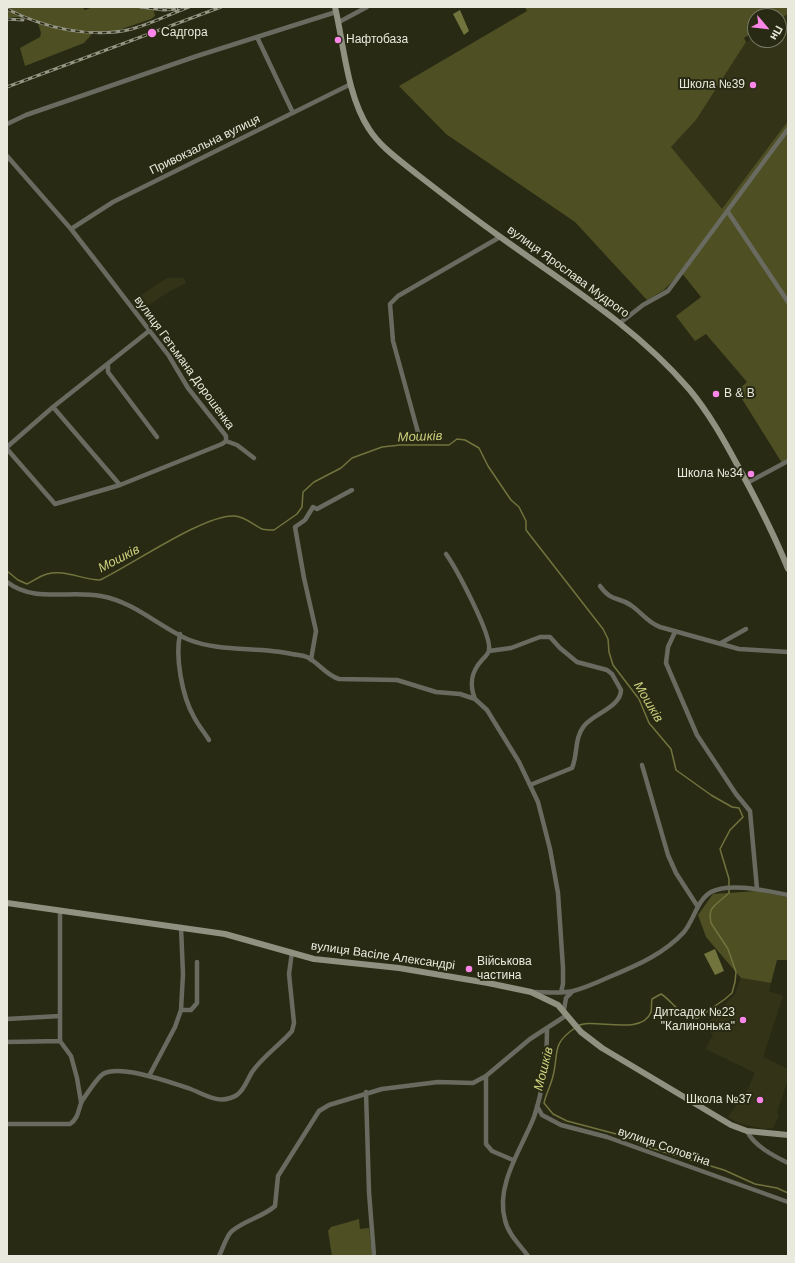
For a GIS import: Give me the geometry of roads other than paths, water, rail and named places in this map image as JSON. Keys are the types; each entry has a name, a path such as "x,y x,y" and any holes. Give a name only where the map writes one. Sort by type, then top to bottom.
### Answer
{"main road":[{"name":"вулиця Ярослава Мудрого","path":"335,9 351,84 362,119 370,132 382,146 500,237 620,323 645,345 688,388 707,413 722,437 747,483 788,569"},
{"name":"вулиця Васіле Александрі","path":"7,903 181,927 248,939 314,959 399,968 531,992 550,1001 566,1013 581,1032 602,1048 731,1125 747,1132 788,1135"}],"street":[{"path":"339,22 367,7"},
{"path":"7,124 40,110 258,37 335,9"},
{"path":"258,37 293,114"},
{"name":"Привокзальна вулиця","path":"71,229 113,202 351,84"},
{"path":"620,323 643,305 668,291 788,129"},
{"name":"вулиця Гетьмана Дорошенка","path":"7,156 71,229 169,356 188,388 226,436 226,441 222,444 120,485 55,504 7,448"},
{"path":"728,212 788,302"},
{"path":"419,436 390,328 390,304 398,296 500,237"},
{"path":"7,448 53,407 149,331"},
{"path":"108,364 108,372 157,437"},
{"path":"53,407 120,485"},
{"path":"226,441 237,445 254,458"},
{"path":"747,483 788,461"},
{"path":"311,660 316,631 304,578 295,527 304,520 313,507 317,509 352,490"},
{"path":"446,554 460,576 478,615 487,638 489,651"},
{"path":"7,582 18,590 33,594 80,594 101,596 129,604 180,634 207,645 236,649 277,650 307,657 331,677 339,679 397,680 436,692 460,694 475,699 487,710 519,762 539,809 550,849 558,893 563,984 561,992"},
{"path":"600,586 606,594 631,605 652,625 751,651 788,652"},
{"path":"721,643 746,629"},
{"path":"675,632 668,647 666,663 698,735 736,794 750,811 757,889"},
{"path":"180,634 178,650 188,704 194,718 209,740"},
{"path":"475,699 471,680 474,671 489,651 511,648 540,637 550,637 560,648 577,662 607,670 612,674 622,690 619,698 583,726 578,739 572,768 530,785"},
{"path":"642,765 668,855 676,873 698,907"},
{"path":"531,992 572,992 642,964 674,942 685,931 693,919 698,907 710,892 724,887 757,889 788,895"},
{"path":"60,910 60,1041 71,1056 78,1078 82,1102"},
{"path":"149,1076 175,1027 181,1010 183,974 181,927"},
{"path":"7,1124 64,1125 72,1123 77,1117 82,1102 102,1075 113,1071 149,1076 188,1088 213,1099 228,1099 242,1090 251,1073 292,1031 294,1023 289,974 292,952"},
{"path":"181,1010 191,1010 197,1003 197,962"},
{"path":"219,1256 231,1232 250,1219 271,1210 275,1206 278,1176 319,1111 329,1104 366,1092 438,1082 473,1083 486,1076 530,1039 547,1029 566,1013 566,998 572,992"},
{"path":"7,1019 60,1016"},
{"path":"528,1256 505,1222 502,1208 513,1160 527,1132 537,1106 543,1071 547,1029"},
{"path":"7,1042 60,1041"},
{"path":"486,1076 486,1144 492,1151 513,1160"},
{"path":"366,1092 369,1192 374,1256"},
{"name":"вулиця Солов'їна","path":"537,1106 542,1115 561,1125 607,1137 788,1202"},
{"path":"747,1132 750,1139 788,1163"}],"waterway":[{"name":"Мошків","path":"7,571 18,580 27,584 39,577 53,573 100,580 187,531 222,517 235,516 246,519 262,529 274,530 297,514 302,507 303,492 314,482 341,468 352,458 382,447 400,445 449,445 457,439 465,440 479,448 488,466 511,500 519,507 526,521 526,530 603,629 608,639 609,652 613,665 639,699 649,723 671,749 676,770 711,795 732,807 739,808 743,817 730,830 720,849 729,879 729,893 715,905 711,910 710,916 711,923 728,949 736,972 732,993 698,1018 692,1018 682,1013 661,994 652,999 651,1012 646,1019 638,1023 627,1025 584,1024 578,1026"},
{"name":"Мошків","path":"575,1028 562,1039 557,1049 555,1068 544,1103 553,1114 567,1121 620,1135 651,1148 724,1170 755,1184 777,1188 788,1193"}],"railway":[{"path":"140,7 164,10 177,9"},
{"path":"7,9 36,22 68,30 100,33 132,29 189,7"},
{"path":"7,87 221,7"},
{"path":"7,19 23,20"}],"place":[{"name":"Садгора","path":"152,33"},
{"name":"Нафтобаза","path":"338,40"},
{"name":"Школа №39","path":"753,85"},
{"name":"B & B","path":"716,394"},
{"name":"Школа №34","path":"751,474"},
{"name":"Військова частина","path":"469,969"},
{"name":"Дитсадок №23 \"Калинонька\"","path":"743,1020"},
{"name":"Школа №37","path":"760,1100"}]}
